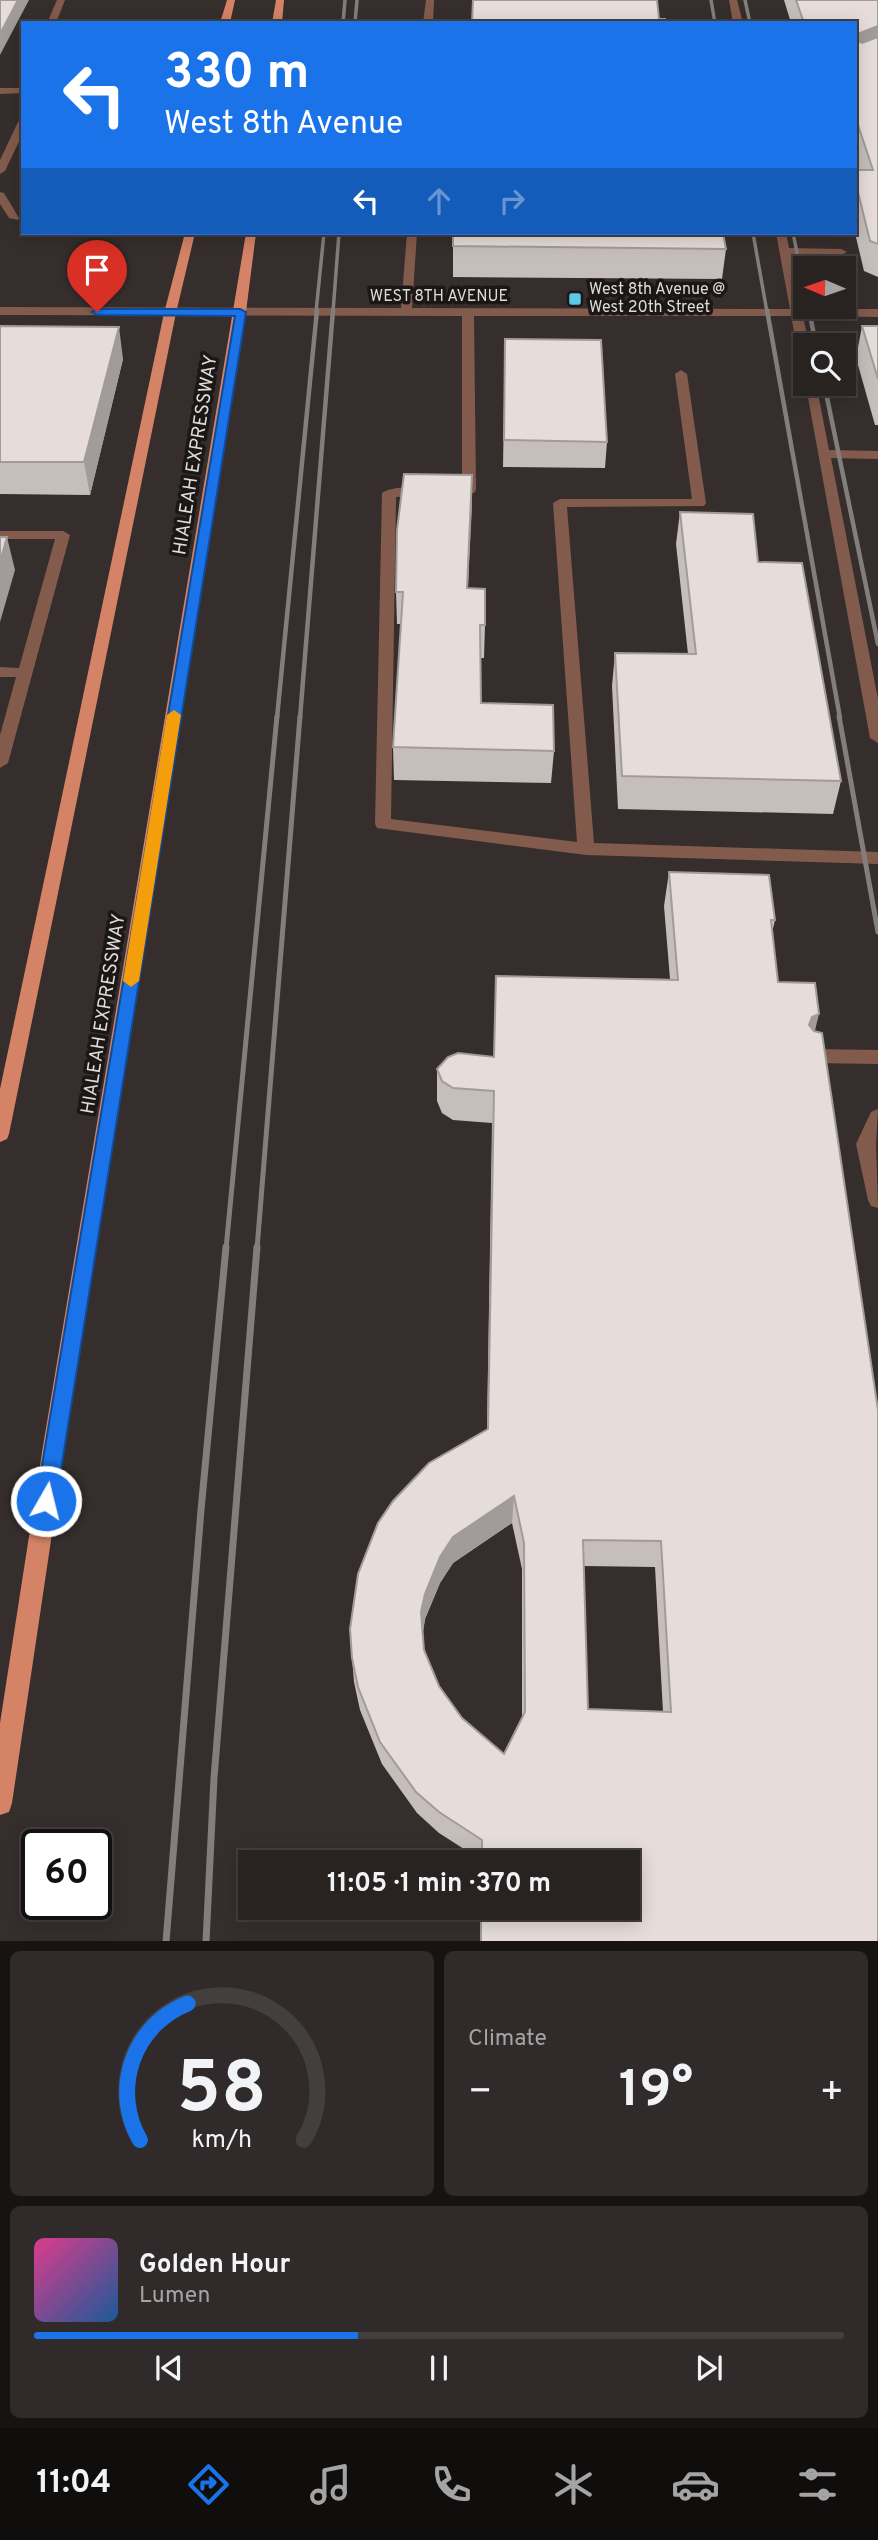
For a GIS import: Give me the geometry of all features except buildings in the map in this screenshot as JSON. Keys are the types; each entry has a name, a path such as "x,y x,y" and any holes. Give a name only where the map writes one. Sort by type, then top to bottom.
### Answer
{"main road":[{"path":"226,21 231,0"},
{"path":"277,21 280,0"},
{"path":"0,1134 170,313 190,235"},
{"name":"HIALEAH EXPRESSWAY","path":"0,1803 54,1446 251,235"}],"street":[{"path":"52,21 61,0"},
{"path":"428,21 430,0"},
{"path":"733,0 738,21"},
{"path":"0,90 21,89"},
{"path":"0,171 21,126"},
{"path":"0,195 14,218"},
{"path":"406,313 412,235"},
{"path":"781,235 793,293"},
{"path":"784,251 841,251"},
{"name":"WEST 8TH AVENUE","path":"0,311 793,312"},
{"path":"468,313 469,490 389,494 383,824 586,849 878,858"},
{"name":"WEST 8TH AVENUE","path":"856,313 878,313"},
{"path":"586,849 560,503 699,503 681,374"},
{"path":"813,396 878,738"},
{"path":"824,454 878,455"},
{"path":"0,535 63,535 0,763"},
{"path":"0,672 25,673"},
{"path":"812,1056 878,1057"},
{"path":"877,1193 866,1144 878,1117"}],"railway":[{"path":"343,21 345,0"},
{"path":"355,21 357,0"},
{"path":"711,0 715,21"},
{"path":"745,0 750,21"},
{"path":"316,312 324,235"},
{"path":"333,312 339,235"},
{"path":"753,235 767,312"},
{"path":"793,235 798,256"},
{"path":"277,718 317,310"},
{"path":"300,718 333,310"},
{"path":"767,310 840,718"},
{"path":"811,319 814,333"},
{"path":"827,396 878,644"},
{"path":"226,1249 277,716"},
{"path":"257,1249 300,716"},
{"path":"839,716 878,932"},
{"path":"166,1941 201,1510 226,1247"},
{"path":"206,1941 214,1778 257,1247"}],"slow traffic":[{"path":"131,981 174,715"}],"place":[{"name":"West 8th Avenue @ West 20th Street","path":"575,299"}],"route":[{"path":"46,1501 240,312 97,312"}]}
